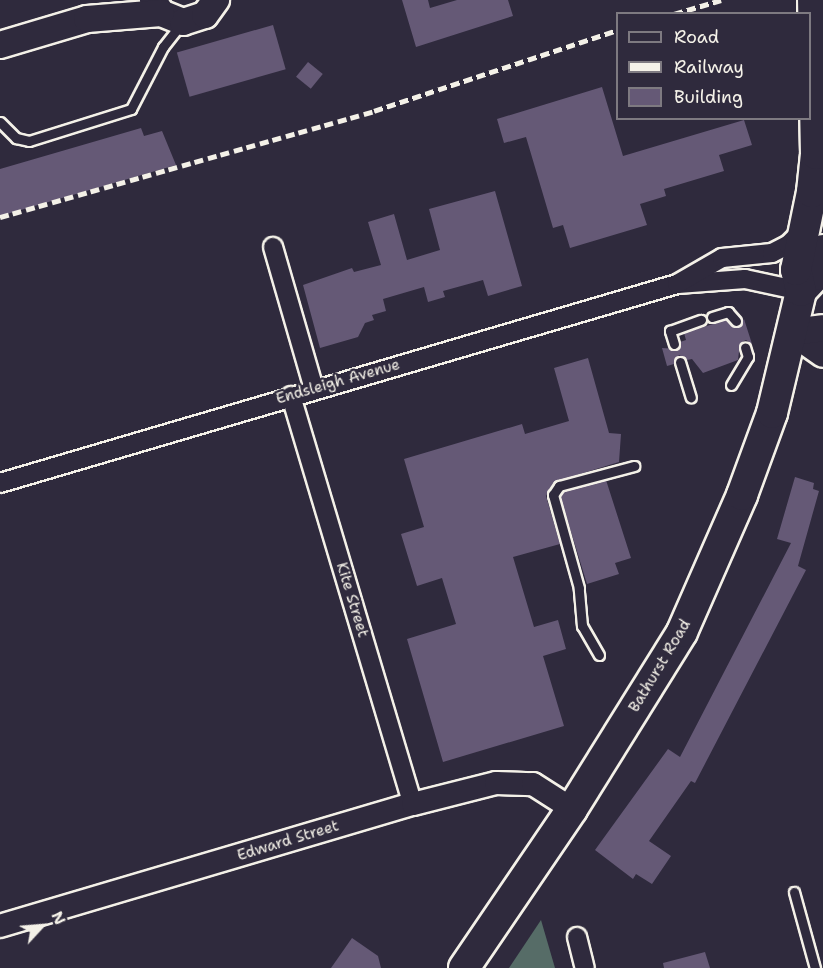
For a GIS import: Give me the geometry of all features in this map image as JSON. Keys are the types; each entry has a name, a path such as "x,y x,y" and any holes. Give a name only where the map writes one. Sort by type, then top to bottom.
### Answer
{"highway":[{"name":"Bathurst Road","path":"464,968 572,809 697,603 768,423 801,291 796,270 814,239 816,154 813,0"}],"main road":[{"path":"87,19 118,0"},
{"path":"0,45 87,19 165,11 205,15 216,0"},
{"path":"792,332 823,328"},
{"path":"792,332 823,354"}],"street":[{"name":"Endsleigh Avenue","path":"676,284 722,258 772,253 797,238 814,239"},
{"path":"273,247 314,389"},
{"name":"Endsleigh Avenue","path":"0,483 676,284 745,279 801,291"},
{"name":"Kite Street","path":"291,396 413,804"},
{"name":"Edward Street","path":"0,926 413,804 513,780 533,783 572,809"},
{"path":"577,937 585,968"}],"lane":[{"path":"0,122 16,138 30,141 130,109 163,47 165,11"},
{"path":"712,317 728,312 736,321"},
{"path":"674,344 670,331 701,321"},
{"path":"731,385 748,357 745,347"},
{"path":"680,362 692,397"},
{"path":"599,655 582,626 579,588 553,495 559,486 580,484 634,466"},
{"path":"794,892 815,968"}],"green space":[{"path":"541,920 555,968 509,968"}],"building":[{"path":"402,0 428,0 430,8 457,0 508,0 513,16 416,47"},
{"path":"273,25 286,69 190,97 177,53"},
{"path":"308,62 323,74 311,89 296,77"},
{"path":"602,87 623,156 744,120 752,145 719,155 724,171 664,189 666,196 640,204 647,225 570,248 563,225 553,228 526,137 504,143 497,119"},
{"path":"141,128 144,136 162,131 176,165 0,216 0,169"},
{"path":"495,191 522,286 488,296 483,280 443,291 445,297 428,302 424,287 383,299 386,311 372,315 374,320 365,323 358,337 320,348 303,285 352,268 354,272 381,265 368,222 394,214 407,260 440,250 429,209"},
{"path":"744,319 752,344 746,340 740,343 738,360 703,373 692,359 687,360 679,355 674,364 667,366 662,348 678,349 680,342 686,340 684,333 726,320 738,327"},
{"path":"588,358 609,433 621,434 619,462 554,482 546,496 560,544 513,557 534,627 558,620 566,649 543,656 564,726 443,762 407,639 456,624 442,578 417,586 401,534 424,527 404,459 522,424 525,434 569,421 554,368"},
{"path":"795,477 814,483 813,489 819,491 798,566 806,570 695,783 691,781 649,841 671,856 652,884 636,874 633,879 595,850 668,749 680,757 791,543 777,539"},
{"path":"606,480 631,558 615,563 619,574 587,584 560,496 563,492"},
{"path":"352,938 378,956 381,968 331,968"},
{"path":"705,952 710,968 664,968 663,963"}],"railway":[{"path":"681,12 721,0"},
{"path":"0,217 374,111 616,31"}]}
